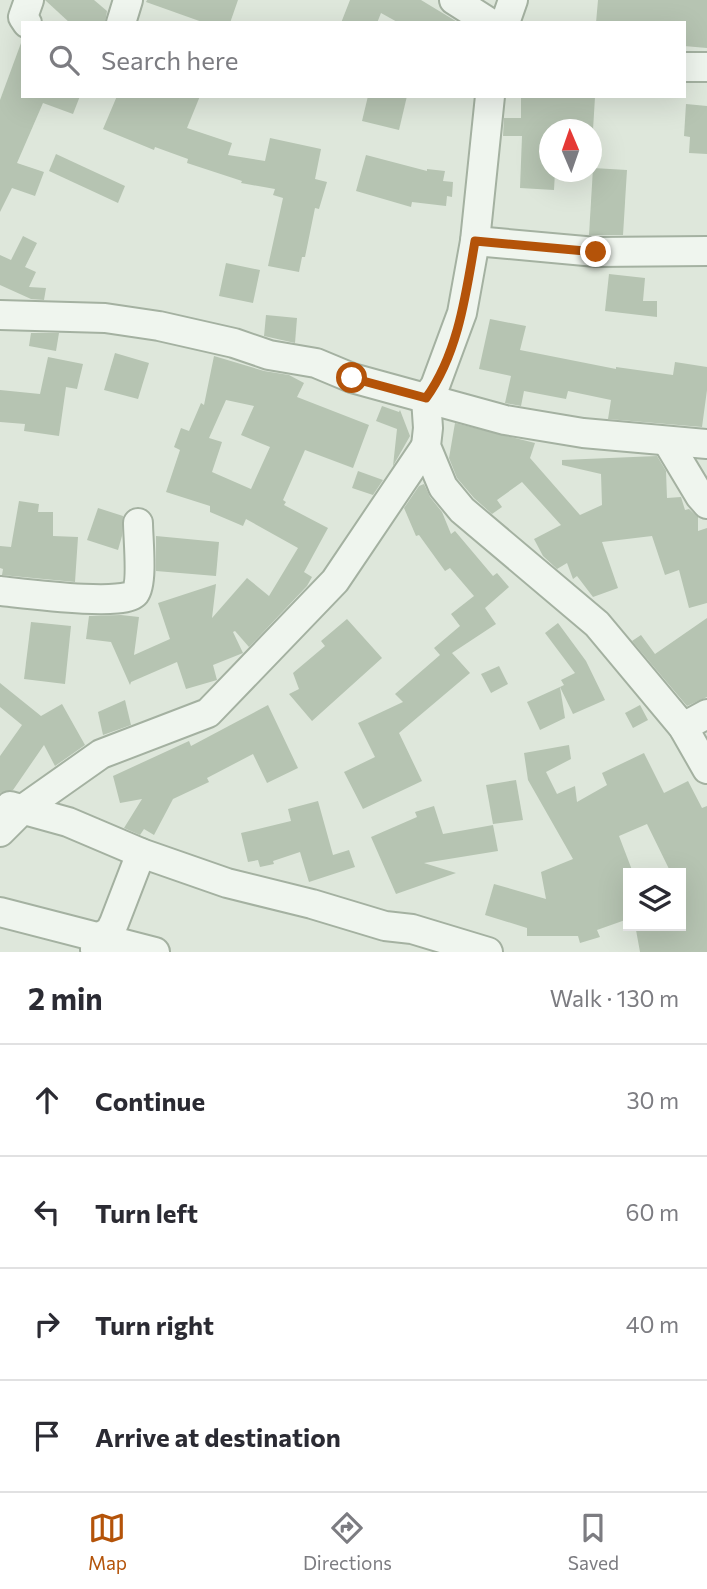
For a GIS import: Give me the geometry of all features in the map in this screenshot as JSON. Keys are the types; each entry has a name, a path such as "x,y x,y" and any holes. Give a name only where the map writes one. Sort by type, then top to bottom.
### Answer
{"street":[{"path":"25,21 23,18 29,0"},
{"path":"122,21 128,0"},
{"path":"454,0 487,21"},
{"path":"506,21 513,0"},
{"path":"686,67 707,68"},
{"path":"490,98 475,241 462,313 435,386 426,398 426,446 443,487 462,510 597,624 695,721 707,769"},
{"path":"475,241 596,252 707,251"},
{"path":"0,315 105,318 159,326 234,343 269,355 316,363 352,378 505,420 583,433 707,444"},
{"path":"667,441 707,504"},
{"path":"0,832 12,807 101,754 208,713 335,581 426,446"},
{"path":"0,591 74,598 128,598 136,593 139,582 138,523"},
{"path":"12,807 68,822 141,853 227,883 385,926 412,929 488,952"},
{"path":"96,945 114,923 141,853"},
{"path":"0,912 96,945 155,952"}],"building":[{"path":"45,0 94,0 107,11 105,21 68,21"},
{"path":"238,0 231,21 199,21 146,2"},
{"path":"350,0 421,0 456,21 395,21 381,13 378,21 342,21"},
{"path":"598,0 707,0 707,48 686,46 686,21 596,21"},
{"path":"21,43 21,98 79,98 73,114 43,103 17,163 44,172 35,196 12,188 0,212 0,100"},
{"path":"116,98 199,98 187,128 232,143 228,155 265,161 270,138 321,149 315,179 327,182 319,209 315,208 305,257 302,257 299,272 268,266 283,198 273,195 275,189 241,183 242,181 187,163 188,159 155,147 154,150 103,129"},
{"path":"368,98 407,98 399,130 362,121"},
{"path":"521,98 595,98 594,119 539,119 539,182 554,182 554,190 520,188 522,136 503,136 504,118 521,118"},
{"path":"686,104 707,106 707,154 689,153 690,137 684,136"},
{"path":"56,154 125,186 118,203 49,171"},
{"path":"366,155 427,171 445,171 443,181 453,182 452,197 447,196 446,206 412,202 411,207 356,191"},
{"path":"602,169 627,170 623,235 589,235 592,182 602,182"},
{"path":"23,236 37,243 25,267 36,272 29,287 46,288 44,300 31,299 0,285 0,255 11,260"},
{"path":"226,263 260,270 253,303 219,296"},
{"path":"609,274 645,278 643,301 657,301 657,317 605,311"},
{"path":"266,315 297,318 295,343 264,336"},
{"path":"490,319 526,326 520,350 616,369 673,375 675,362 707,367 702,427 608,419 611,400 568,391 566,399 524,391 521,406 505,403 511,376 479,369"},
{"path":"31,333 59,333 56,351 29,346"},
{"path":"115,353 149,363 138,399 104,390"},
{"path":"214,356 264,371 289,375 304,383 297,397 369,425 353,468 305,450 283,500 286,502 284,505 328,528 304,572 312,577 307,586 249,647 233,632 243,653 213,665 217,680 186,689 177,662 131,682 130,685 111,642 86,639 89,616 139,617 134,655 170,639 158,603 216,584 212,618 247,578 269,596 298,548 246,519 243,526 210,512 210,506 166,492 180,450 174,447 181,428 189,431 201,403 204,405","holes":["226,400 254,406 241,435 270,447 251,489 212,472 222,442 209,438"]},
{"path":"48,357 83,364 77,389 66,387 59,436 24,431 25,424 0,422 0,390 40,394"},
{"path":"382,406 399,412 400,410 410,436 393,466 397,429 376,421"},
{"path":"455,423 535,443 530,458 580,515 602,505 601,474 562,465 562,460 657,456 666,471 667,498 681,497 685,510 689,509 698,517 698,531 707,528 707,603 689,608 679,570 665,575 652,536 602,542 618,588 593,597 577,576 573,579 567,563 557,569 543,556 534,539 561,525 522,482 497,500 502,507 492,514 457,478 449,458"},
{"path":"358,471 383,480 373,495 352,488"},
{"path":"424,484 442,512 451,534 455,531 493,576 497,573 509,587 485,608 496,624 452,653 470,673 399,733 422,781 363,809 344,772 375,757 358,723 403,702 395,694 440,655 434,648 460,626 451,614 474,596 450,568 445,571 419,535 416,536 404,508 419,486"},
{"path":"19,501 39,504 38,512 53,512 53,536 78,537 75,582 2,575 0,546 11,547"},
{"path":"98,508 123,516 118,550 87,540"},
{"path":"156,536 219,542 216,576 156,571"},
{"path":"707,618 707,697 687,706 632,641 641,635 655,654"},
{"path":"347,619 382,658 312,721 289,694 299,689 293,673 325,646 321,641"},
{"path":"31,622 71,626 65,684 24,679"},
{"path":"558,623 586,661 605,700 573,714 560,687 564,685 561,680 575,673 545,633"},
{"path":"499,666 508,684 491,693 481,674"},
{"path":"0,683 41,716 62,704 85,745 55,766 44,745 13,790 0,793 0,756 22,725 0,707"},
{"path":"560,687 565,718 540,730 527,702"},
{"path":"125,700 131,725 103,735 98,712"},
{"path":"268,705 298,768 267,783 253,754 207,778 209,782 173,799 154,835 144,829 140,835 124,828 142,799 120,803 113,776 189,741 191,746"},
{"path":"640,705 648,720 633,728 625,713"},
{"path":"569,745 571,759 546,772 557,794 575,786 577,802 607,785 602,773 644,753 664,793 688,781 702,808 707,806 707,952 640,952 636,931 686,931 686,868 669,868 647,824 619,836 631,868 623,868 623,921 597,930 600,937 580,943 578,936 527,936 527,928 485,915 494,884 546,899 541,872 573,859 528,780 524,753"},
{"path":"516,780 523,820 493,824 486,785"},
{"path":"318,801 333,855 349,850 355,867 309,882 300,852 273,861 274,864 260,867 258,860 248,862 241,833 291,821 288,809"},
{"path":"434,806 443,834 493,825 498,851 424,863 456,873 396,894 371,837 417,817 415,812"}],"route":[{"path":"352,378 426,398 435,386 462,313 475,241 596,252"}]}
